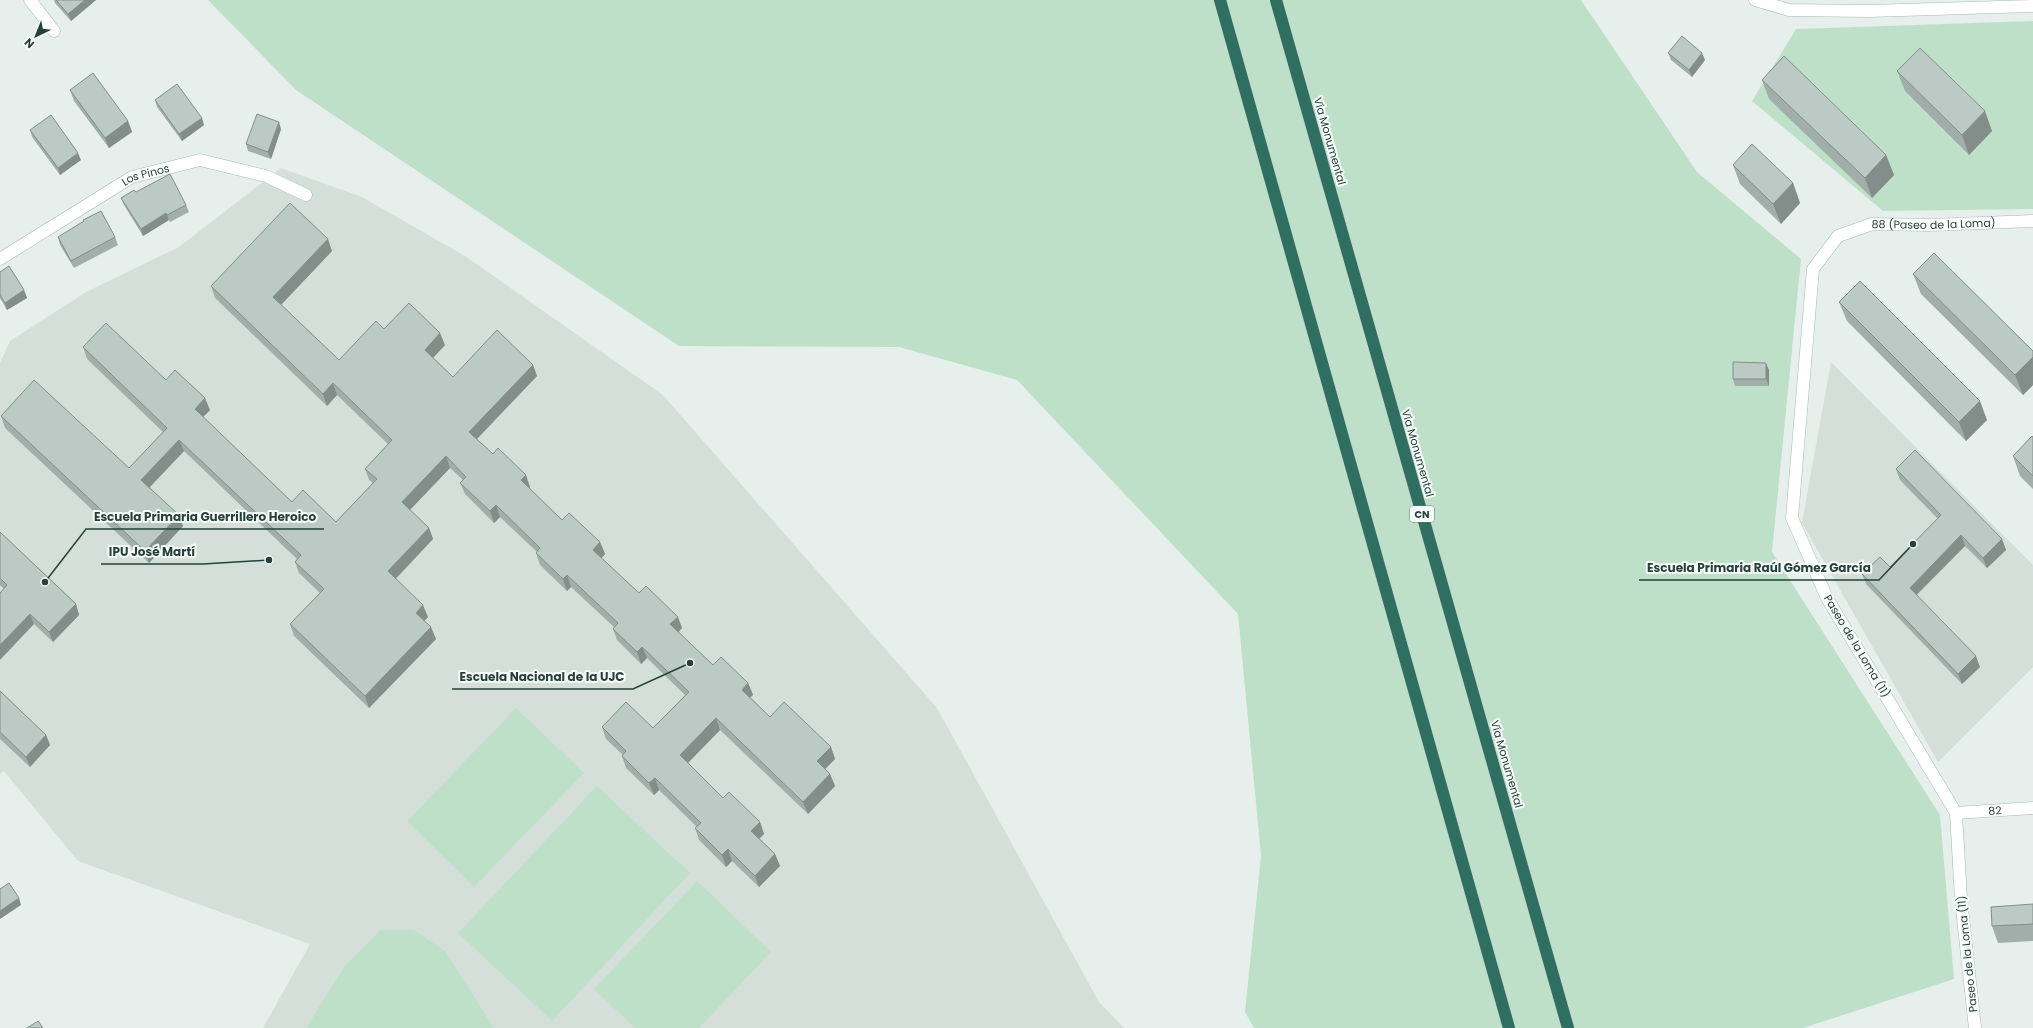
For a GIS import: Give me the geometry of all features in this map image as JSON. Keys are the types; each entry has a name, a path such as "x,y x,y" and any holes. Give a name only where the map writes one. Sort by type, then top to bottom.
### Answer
{"highway":[{"path":"1220,0 1509,1028"},
{"name":"Vía Monumental","path":"1276,0 1568,1028"}],"street":[{"path":"30,0 54,31"},
{"path":"1755,0 1789,10 1845,11 2033,6"},
{"name":"Los Pinos","path":"0,259 132,177 200,160 266,176 306,195"},
{"name":"88 (Paseo de la Loma)","path":"1838,236 1872,224 1929,225 2033,221"},
{"name":"Paseo de la Loma (11)","path":"1838,236 1813,269 1792,518 1827,598 1956,813 1962,898 1975,1028"},
{"name":"82","path":"1956,813 2033,808"}],"shaded area":[{"path":"281,168 362,197 465,256 663,395 937,708 1099,1002 1124,1028 263,1028 310,944 78,861 4,771 0,774 0,363 10,341 86,292 179,247"},
{"path":"1831,362 2033,565 2033,667 1938,762 1802,523"}],"green space":[{"path":"208,0 1581,0 1697,172 1801,259 1772,552 1940,815 1954,979 1803,1028 1254,1028 1245,1012 1261,856 1238,614 1017,380 899,347 679,346 296,90"},
{"path":"2033,21 2033,209 1883,211 1752,101 1796,29"},
{"path":"516,708 584,773 474,887 407,821"},
{"path":"597,786 690,873 552,1021 458,933"},
{"path":"697,881 771,952 699,1028 635,1028 594,989"},
{"path":"381,930 414,930 445,951 494,1028 306,1028 344,967"}],"building":[{"path":"56,0 85,0 68,14"},
{"path":"1682,36 1702,53 1689,70 1668,53"},
{"path":"1920,48 1985,111 1962,135 1897,71"},
{"path":"1784,56 1886,155 1865,178 1762,80"},
{"path":"93,73 128,121 105,138 70,90"},
{"path":"177,84 202,118 179,134 155,100"},
{"path":"257,114 279,122 268,152 246,144"},
{"path":"51,115 78,153 58,168 30,130"},
{"path":"1752,144 1793,183 1773,204 1733,165"},
{"path":"170,174 186,205 167,215 166,213 141,229 121,198 134,190 136,192"},
{"path":"290,203 328,239 273,297 339,360 376,321 384,329 409,303 440,333 425,350 453,377 497,330 533,365 469,432 493,454 498,448 526,475 521,480 562,520 569,513 600,542 593,550 639,593 646,586 678,617 670,624 713,665 721,657 748,683 742,690 770,717 784,702 831,747 817,761 830,774 803,802 716,718 680,755 723,798 729,792 760,822 751,831 775,854 755,876 728,849 722,855 695,828 701,823 655,778 649,783 622,756 626,751 602,727 626,702 653,728 689,692 642,647 637,652 613,629 618,623 567,575 563,579 536,553 540,548 496,505 490,511 460,483 466,477 446,456 402,502 429,528 388,571 423,605 416,613 431,627 365,696 290,624 324,589 295,562 301,555 179,440 141,480 179,515 145,551 1,416 34,380 129,468 167,428 83,347 106,323 166,380 175,370 205,398 195,409 292,502 303,490 336,522 377,479 365,469 392,440 333,383 323,394 211,286"},
{"path":"101,211 115,237 71,261 58,237 84,221 83,220"},
{"path":"1934,253 2033,351 2033,357 2015,375 1913,274"},
{"path":"9,266 24,290 5,303 0,295 0,272"},
{"path":"1860,281 1980,401 1959,422 1839,302"},
{"path":"1733,362 1766,363 1766,379 1733,379"},
{"path":"2032,436 2033,437 2033,476 2013,456"},
{"path":"1915,450 2002,539 1983,558 1961,535 1910,588 1976,656 1958,674 1862,574 1880,557 1890,567 1941,515 1896,469"},
{"path":"0,532 76,604 49,632 30,614 0,645 0,593 7,585 0,578"},
{"path":"0,691 46,735 26,757 0,732"},
{"path":"9,883 19,898 0,911 0,889"},
{"path":"2033,904 2033,924 1992,926 1991,907"},
{"path":"38,1021 43,1028 27,1028"}],"place":[{"name":"Escuela Primaria Raúl Gómez García","path":"1913,544"},
{"name":"IPU José Martí","path":"269,560"},
{"name":"Escuela Primaria Guerrillero Heroico","path":"45,582"},
{"name":"Escuela Nacional de la UJC","path":"690,663"}]}
